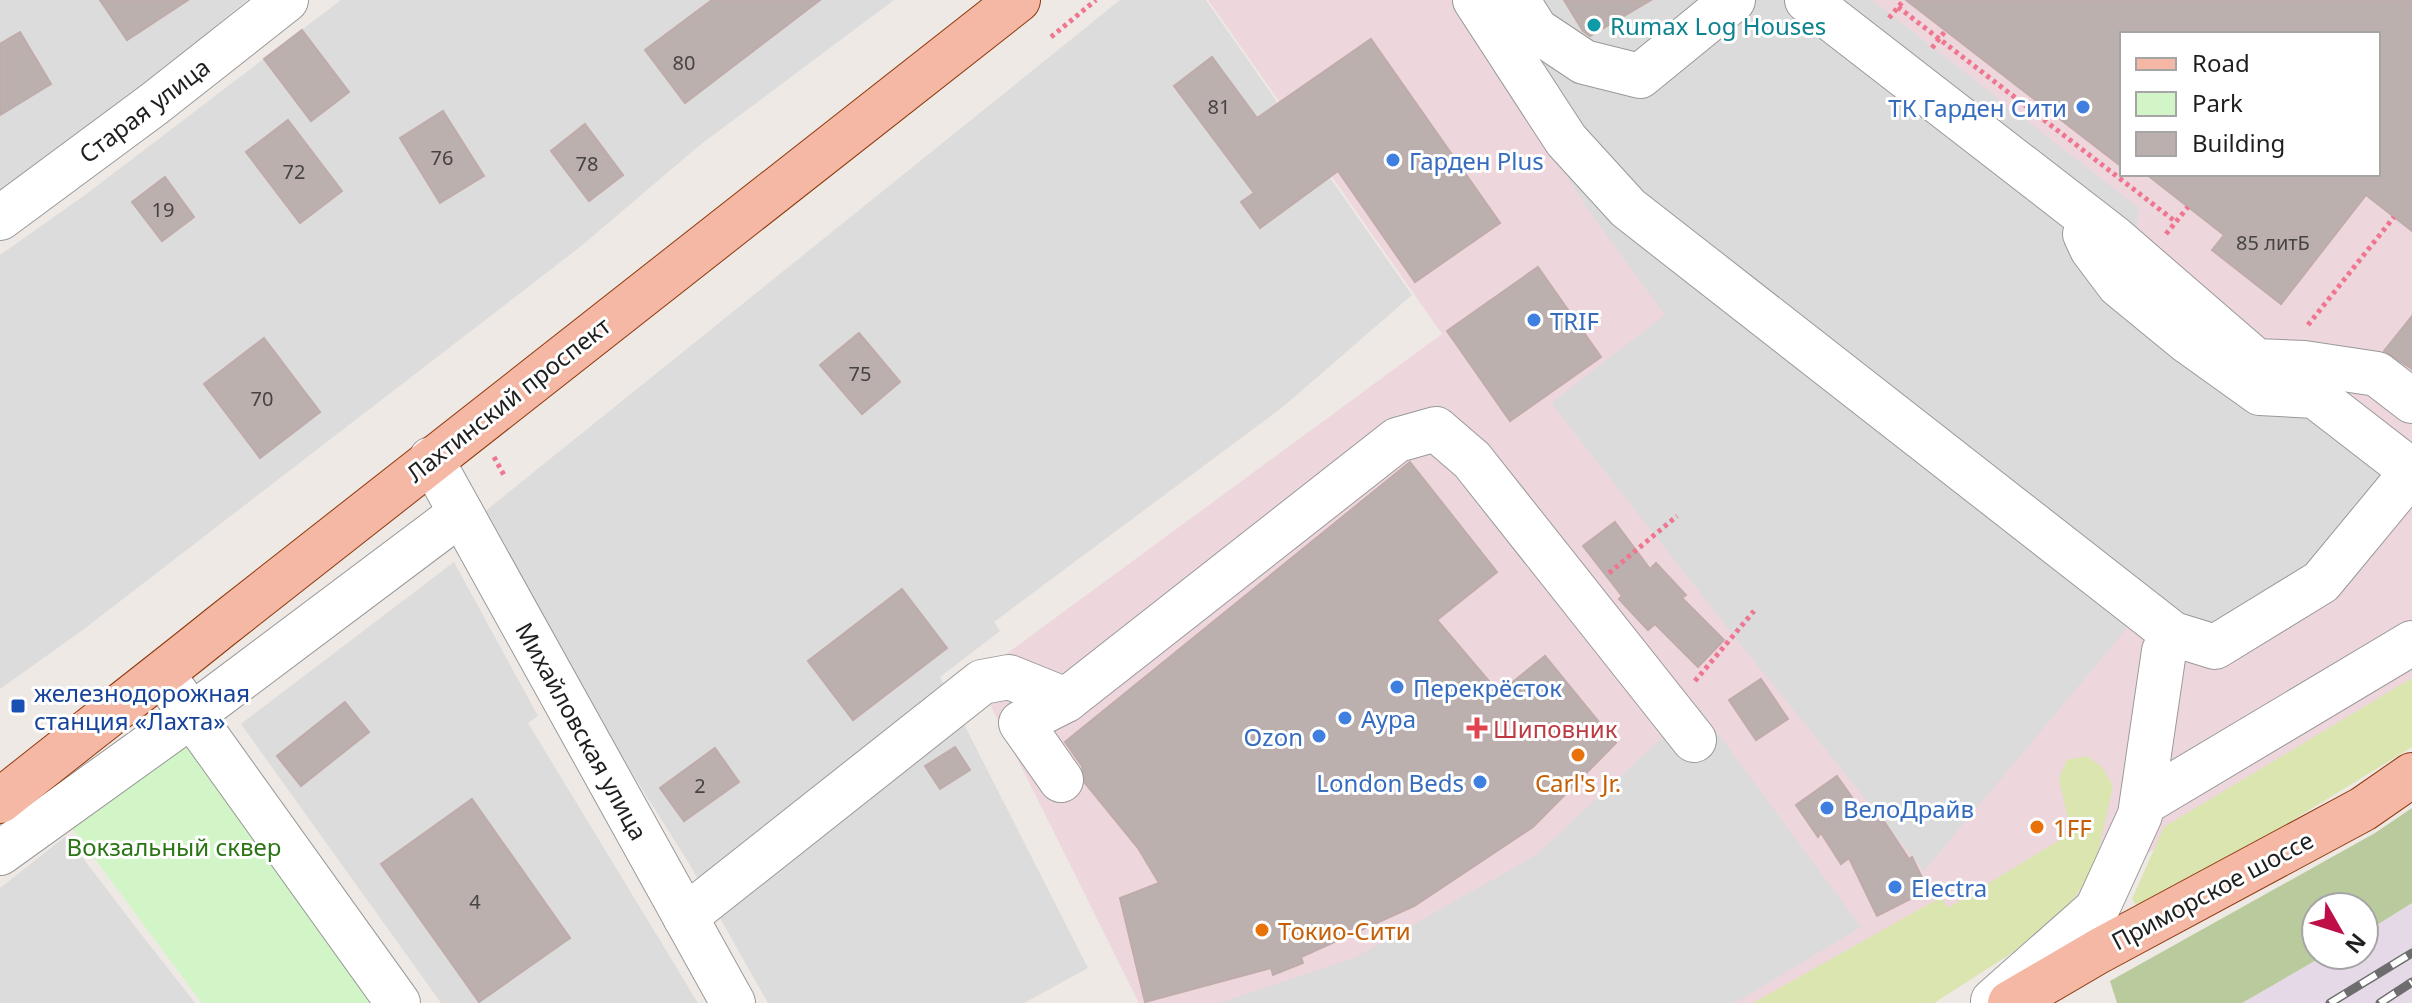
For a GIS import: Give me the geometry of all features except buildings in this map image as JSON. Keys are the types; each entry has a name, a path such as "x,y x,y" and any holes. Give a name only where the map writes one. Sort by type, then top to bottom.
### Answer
{"main road":[{"name":"Лахтинский проспект","path":"2,794 162,673 1018,0"},
{"name":"Приморское шоссе","path":"2010,1003 2099,951 2363,809 2412,775"}],"street":[{"name":"Старая улица","path":"0,218 154,104 286,0"},
{"path":"1475,0 1566,140 1628,208 2173,634 2215,647"},
{"path":"1517,0 1536,30 1584,62 1640,76 1733,0"},
{"path":"1807,0 2073,206 2256,361 2304,363 2377,374 2412,401"},
{"path":"2073,206 2092,249 2119,285 2186,340 2260,393 2315,396 2412,472 2321,582 2215,647 2158,697"},
{"path":"1061,780 1021,723 1066,700 1397,440 1436,429 1472,460 1682,725"},
{"name":"Михайловская улица","path":"431,459 733,1003"},
{"path":"0,853 192,715 461,513"},
{"path":"1991,1003 2097,909 2140,815 2164,651 2173,634"},
{"path":"2142,804 2412,643"},
{"path":"162,673 398,1003"},
{"path":"685,917 982,682 1009,677 1066,700"}],"path":[{"path":"1051,37 1096,0"},
{"path":"1898,7 2176,222"},
{"path":"2165,236 2188,207"},
{"path":"2306,327 2394,217"},
{"path":"1580,597 1677,516"},
{"path":"1682,725 1754,611"}],"shaded area":[{"path":"0,0 247,0 125,102 0,195"},
{"path":"341,0 894,0 700,145 580,247 84,629 0,689 0,255 85,195"},
{"path":"1120,0 1206,0 1412,295 1284,406 994,622 1000,631 940,677 1088,968 1024,1003 768,1003 690,865 620,754 483,513"},
{"path":"1208,0 2412,0 2412,693 1901,1003 1139,1003 976,676 1442,334"},
{"path":"1455,0 1872,0 2139,208 2126,303 2306,408 2390,473 2330,548 2215,641 2128,627 1924,871 1551,403 1665,315 1586,207"},
{"path":"454,562 538,716 528,723 698,1003 441,1003 241,724"},
{"path":"1697,705 1861,927 1735,1003 1219,1003 1356,957 1536,855"},
{"path":"66,836 195,1003 0,1003 0,888"},
{"path":"2412,903 2412,1003 2242,1003 2300,969 2380,971 2380,923"}],"green space":[{"path":"2412,678 2412,747 2148,909 2139,909 2132,899 2164,827"},
{"name":"Вокзальный сквер","path":"185,739 374,1003 202,1003 71,827"},
{"path":"2087,756 2103,768 2113,786 2098,853 2083,886 2057,921 2026,944 1934,1003 1753,1003 1941,897 1948,908 2071,833 2059,778 2067,760"},
{"path":"2412,808 2412,903 2380,923 2380,891 2300,891 2300,969 2242,1003 2117,1003 2110,981 2375,833"}],"railway":[{"path":"2330,1003 2412,953"},
{"path":"2380,1003 2412,982"}],"place":[{"name":"Rumax Log Houses","path":"1594,25"},
{"name":"ТК Гарден Сити","path":"2083,107"},
{"name":"Гарден Plus","path":"1393,160"},
{"name":"TRIF","path":"1534,320"},
{"name":"Перекрёсток","path":"1397,687"},
{"name":"железнодорожная станция «Лахта»","path":"18,706"},
{"name":"Аура","path":"1345,718"},
{"name":"Шиповник","path":"1477,728"},
{"name":"Ozon","path":"1319,736"},
{"name":"Carl's Jr.","path":"1578,755"},
{"name":"London Beds","path":"1480,782"},
{"name":"ВелоДрайв","path":"1827,808"},
{"name":"1FF","path":"2037,827"},
{"name":"Electra","path":"1895,887"},
{"name":"Токио-Сити","path":"1262,930"}]}
